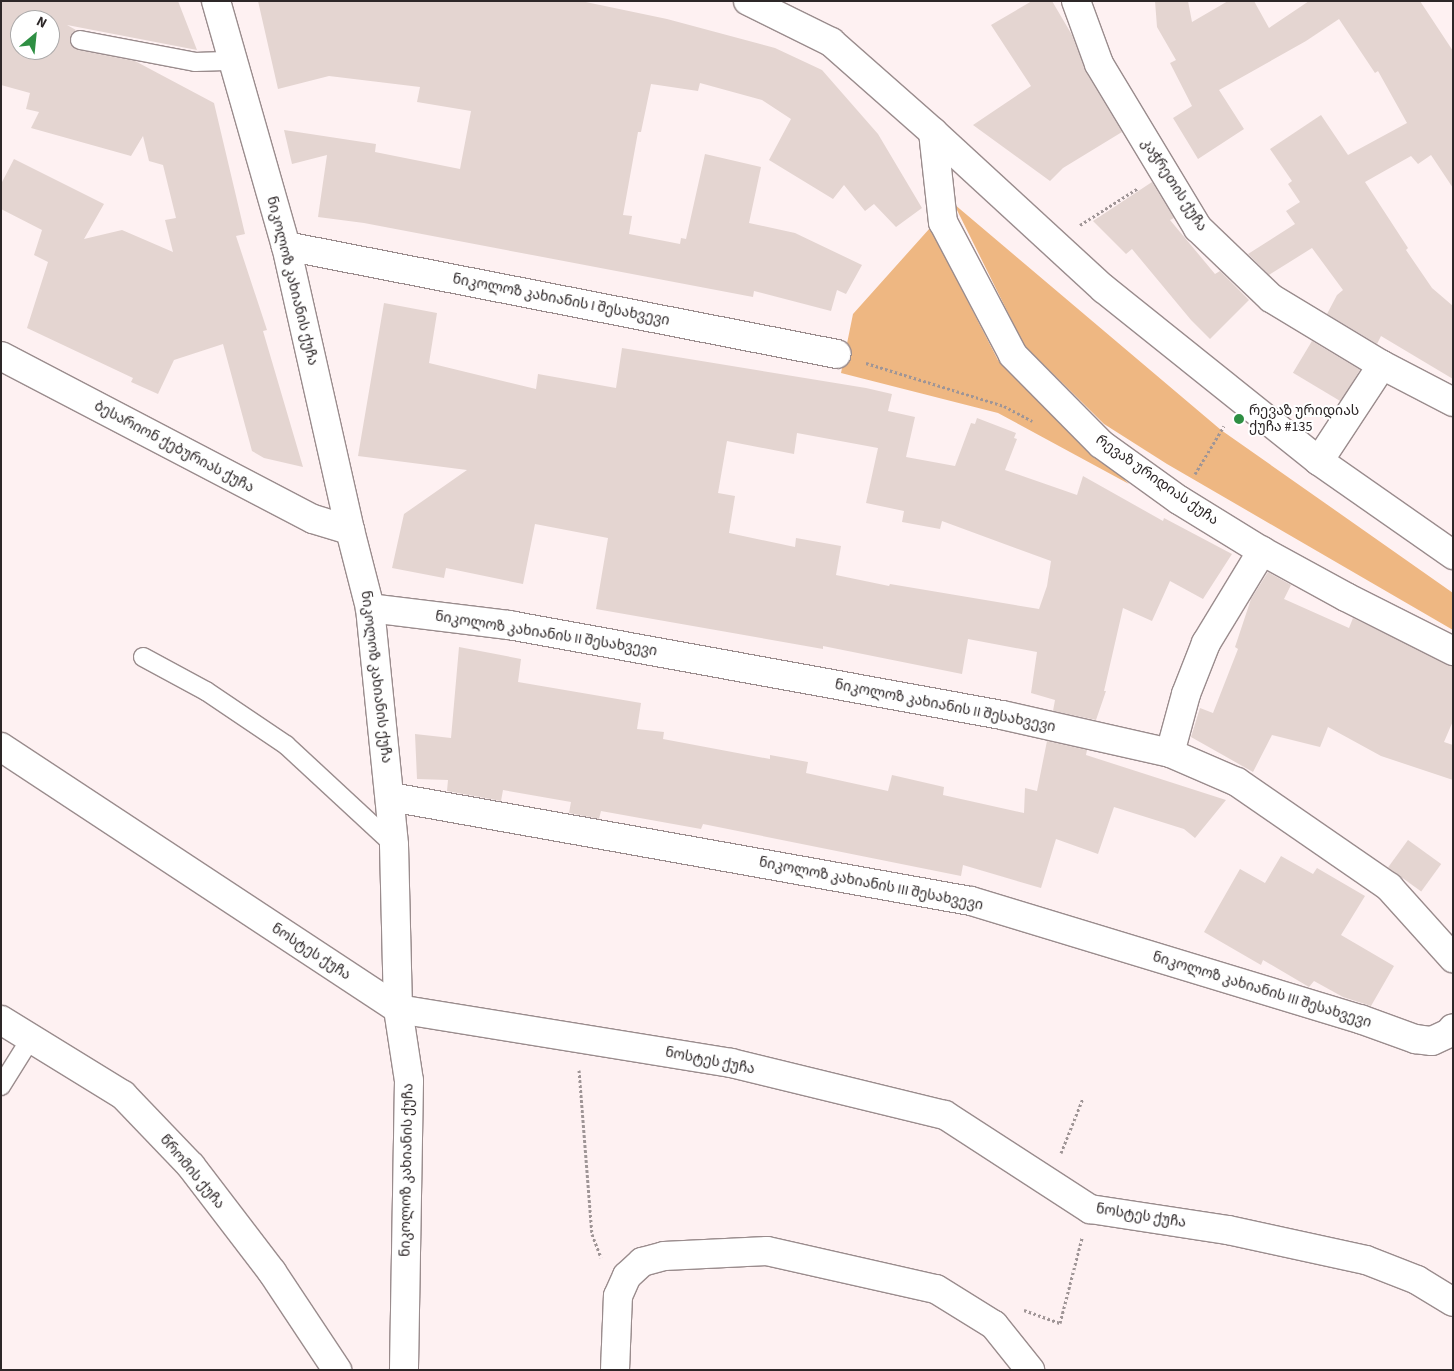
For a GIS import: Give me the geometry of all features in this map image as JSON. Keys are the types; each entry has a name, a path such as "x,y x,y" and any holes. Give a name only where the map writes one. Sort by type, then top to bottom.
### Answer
{"street":[{"name":"ნიკოლოზ კახიანის ქუჩა","path":"216,1 286,246 350,530 370,608 391,797 398,1009 409,1081 404,1370"},
{"path":"748,1 831,42 933,132 1104,289 1319,461 1453,555"},
{"name":"კაჭრეთის ქუჩა","path":"1076,1 1098,64 1198,228 1271,298 1382,365 1453,402"},
{"name":"რევაზ ურიდიას ქუჩა","path":"933,132 943,222 1013,355 1101,444 1179,500 1262,551 1346,597 1453,651"},
{"name":"ნიკოლოზ კახიანის I შესახვევი","path":"286,246 836,354"},
{"name":"ბესარიონ ქებურიას ქუჩა","path":"1,356 314,519 350,530"},
{"path":"1319,461 1382,365"},
{"path":"1170,753 1186,694 1206,643 1262,551"},
{"name":"ნიკოლოზ კახიანის II შესახვევი","path":"370,608 509,625 983,711 1170,753 1237,782 1389,887 1453,958"},
{"name":"ნოსტეს ქუჩა","path":"1,747 398,1009 731,1063 945,1115 1090,1209 1228,1230 1366,1260 1417,1280 1453,1302"},
{"name":"ნიკოლოზ კახიანის III შესახვევი","path":"391,797 971,901 1360,1019 1415,1039 1432,1041 1449,1033 1453,1028"},
{"name":"წრომის ქუჩა","path":"1,1020 123,1096 191,1166 272,1272 338,1370"},
{"path":"615,1370 618,1296 627,1276 642,1262 664,1256 767,1251 936,1289 994,1325 1030,1370"}],"lane":[{"path":"80,40 195,62 233,61"},
{"path":"143,657 206,691 286,745 394,845"},
{"path":"1,1086 31,1038"}],"path":[{"path":"1078,226 1164,172"},
{"path":"836,354 1004,406 1037,424"},
{"path":"1179,500 1221,430"},
{"path":"576,1038 592,1234 618,1296"},
{"path":"1049,1182 1083,1098"},
{"path":"1023,1310 1060,1323 1090,1209"}],"shaded area":[{"path":"954,204 1221,430 1453,593 1453,630 1167,464 1104,424 1024,345"},
{"path":"930,228 998,360 1129,484 998,413 841,373 853,314"}],"building":[{"path":"1,1 178,1 197,50 67,25 76,30 72,33 70,43 78,50 135,61 214,103 245,234 236,236 267,330 263,331 303,467 264,458 252,451 223,344 174,360 158,394 131,382 133,378 27,328 48,262 34,255 42,230 1,209 1,184 14,159 104,204 84,239 122,230 173,252 165,220 176,218 163,165 149,161 143,136 131,156 31,128 39,112 26,109 30,93 1,85"},
{"path":"258,1 581,1 667,19 775,48 822,70 878,134 922,208 896,227 874,204 865,211 844,185 833,199 769,160 791,119 762,100 700,83 698,91 651,84 641,132 638,132 623,215 632,216 629,234 680,244 681,238 686,239 705,154 761,167 749,223 795,233 862,265 846,294 837,290 831,311 754,291 753,297 364,223 318,217 327,155 292,164 284,130 376,144 375,152 460,169 471,111 417,102 420,87 329,76 278,89"},
{"path":"1032,1 1052,1 1072,35 1086,72 1122,132 1063,168 1050,181 973,125 1031,86 991,25"},
{"path":"1155,1 1188,1 1192,22 1228,1 1254,1 1269,28 1309,1 1420,1 1453,51 1453,188 1431,155 1418,164 1411,156 1365,182 1408,248 1406,250 1432,288 1453,306 1453,379 1381,336 1377,344 1327,314 1337,295 1343,290 1312,248 1269,275 1248,254 1295,224 1286,211 1300,202 1288,184 1292,181 1270,149 1321,115 1348,155 1407,123 1378,71 1375,73 1339,19 1306,41 1219,90 1244,129 1198,159 1173,118 1192,106 1170,63 1176,60 1157,27"},
{"path":"1152,182 1174,218 1170,220 1215,274 1220,271 1249,300 1210,339 1191,320 1132,249 1126,254 1093,221"},
{"path":"384,303 437,313 429,363 536,389 538,374 616,388 622,348 866,388 892,394 888,411 915,417 906,457 955,466 971,423 975,424 977,418 1016,433 1014,438 1017,439 1005,470 1077,495 1083,476 1163,521 1164,518 1232,554 1203,599 1170,581 1152,621 1123,608 1104,691 1106,691 1096,720 1053,711 1055,700 1031,693 1037,652 968,639 962,674 823,646 823,649 596,609 608,538 535,524 523,584 446,568 444,578 392,568 404,514 467,470 358,456","holes":["797,433 878,448 866,503 904,511 902,522 940,529 942,521 1051,561 1047,586 1039,609 890,584 889,586 836,575 841,546 796,538 795,547 729,533 735,496 718,493 727,441 794,454"]},
{"path":"1312,341 1360,370 1341,402 1293,373"},
{"path":"1268,572 1291,585 1284,599 1349,628 1353,618 1453,666 1453,721 1444,742 1453,745 1453,780 1381,756 1328,727 1320,747 1272,735 1253,772 1191,737 1200,708 1213,713 1238,649 1235,647 1251,599"},
{"path":"459,647 521,659 518,682 641,703 637,729 664,732 663,739 770,759 770,755 808,762 806,773 888,791 892,775 944,787 943,795 1024,813 1025,788 1037,791 1047,741 1087,750 1086,755 1226,800 1195,838 1184,829 1114,807 1098,854 1056,839 1041,888 963,865 961,876 703,824 701,829 601,811 599,819 569,813 571,802 503,790 501,801 447,791 448,780 417,779 415,734 451,738"},
{"path":"1408,840 1441,864 1421,892 1388,868"},
{"path":"1281,856 1313,874 1317,868 1365,896 1341,935 1394,966 1371,1006 1343,997 1314,981 1309,987 1263,960 1261,965 1204,932 1240,869 1265,883"}],"place":[{"name":"რევაზ ურიდიას ქუჩა #135","path":"1239,419"}]}
